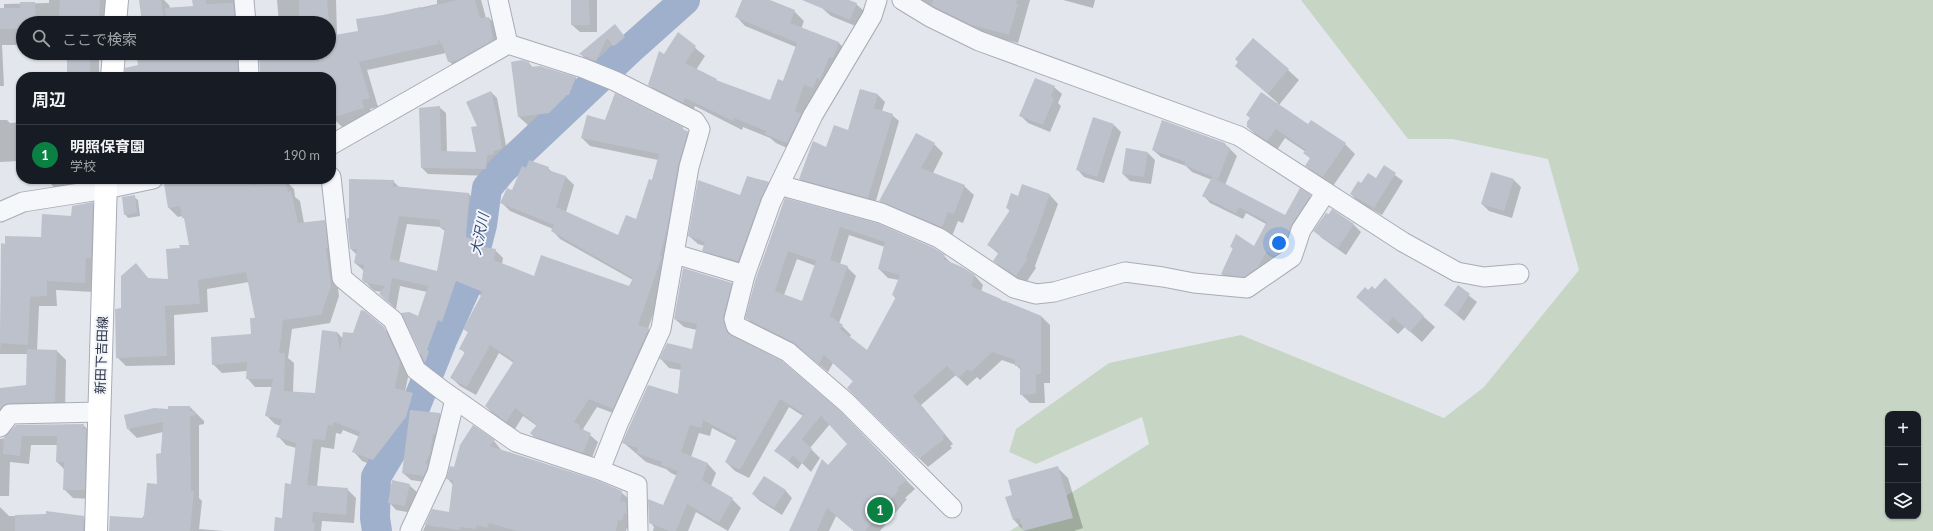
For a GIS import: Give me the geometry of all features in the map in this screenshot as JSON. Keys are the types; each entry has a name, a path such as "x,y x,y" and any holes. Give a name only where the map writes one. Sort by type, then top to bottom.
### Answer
{"main road":[{"path":"116,16 117,0"},
{"path":"112,72 113,60"},
{"name":"新田下吉田線","path":"96,531 106,184"}],"street":[{"path":"244,0 245,16"},
{"path":"498,0 508,44"},
{"path":"878,0 872,16 813,115 770,202 744,275 734,319 736,326 788,352 847,403 952,508"},
{"path":"902,0 930,17 979,41 1239,136 1430,259 1457,272 1484,277 1519,274"},
{"path":"336,142 508,44 583,68 615,81 696,121 700,129 689,167 662,329 618,424 600,470"},
{"path":"248,60 249,72"},
{"path":"0,212 23,202 106,184"},
{"path":"332,184 342,278 393,320 416,370 448,395 516,442 600,470 637,485 638,531"},
{"path":"779,185 881,213 939,238 1014,288 1036,294 1054,292 1125,272 1194,283 1247,288 1292,257 1301,230 1326,192"},
{"path":"675,254 744,275"},
{"path":"410,531 437,474 448,395"},
{"path":"0,427 10,414 100,412"}],"green space":[{"path":"1301,0 1933,0 1933,531 1010,531 1149,444 1142,417 1036,464 1009,452 1016,429 1109,363 1241,335 1444,418 1484,387 1579,270 1548,159 1452,139 1408,139"}],"building":[{"path":"60,0 100,0 99,16 59,16"},
{"path":"139,0 161,0 163,16 141,16"},
{"path":"192,0 206,0 206,4 233,3 234,16 166,16 165,8 193,6"},
{"path":"299,0 327,0 328,16 299,16"},
{"path":"456,0 475,0 480,18 489,17 493,40 458,60 448,62 442,43 440,44 438,38 438,44 359,62 370,98 362,100 364,108 336,116 336,72 260,72 259,60 336,60 336,35 358,31 356,19 421,7 421,9"},
{"path":"571,0 589,0 590,25 571,25"},
{"path":"742,0 770,0 795,10 790,23 839,42 833,58 829,57 820,80 817,78 813,88 804,85 795,111 801,114 787,143 765,134 766,131 734,118 733,121 685,98 683,103 648,85 659,51 664,54 678,32 696,46 685,63 717,79 716,80 770,100 778,79 783,81 797,43 735,17"},
{"path":"802,0 849,0 857,3 850,20"},
{"path":"933,0 1017,0 1016,4 1018,4 1009,35 972,25 931,5"},
{"path":"20,2 35,2 36,16 16,16 16,29 0,29 0,8 20,8"},
{"path":"615,24 625,37 614,46 607,38 596,61 579,54"},
{"path":"1253,38 1289,69 1268,94 1235,66 1238,62 1235,59"},
{"path":"67,60 90,60 90,72 67,72"},
{"path":"137,60 237,60 238,72 125,72 125,68 138,65"},
{"path":"522,60 529,62 530,67 540,66 576,77 569,95 567,95 549,113 518,117 511,62"},
{"path":"1035,78 1055,86 1051,96 1054,98 1043,125 1019,116"},
{"path":"860,89 878,94 874,108 893,114 868,198 799,179 813,141 826,147 834,125 848,130"},
{"path":"491,91 498,120 502,149 493,151 494,154 487,155 486,169 421,168 419,108 440,106 441,151 476,152 471,127 477,126 466,102"},
{"path":"1261,92 1308,124 1311,120 1346,143 1323,177 1305,166 1310,158 1303,153 1306,150 1276,129 1267,141 1247,127 1247,122 1250,118 1246,115"},
{"path":"615,93 683,127 683,130 688,131 678,165 667,229 660,255 662,256 638,325 649,328 613,409 589,399 574,422 580,425 579,428 591,433 583,453 534,437 530,433 537,425 515,408 506,422 485,406 514,361 490,345 467,387 450,378 465,352 459,349 468,332 463,329 483,292 456,281 442,322 438,320 427,350 429,351 425,363 401,313 409,312 418,316 428,286 392,278 388,302 379,294 385,286 365,283 362,280 364,265 354,263 357,249 350,249 347,218 349,218 349,179 394,180 393,186 469,193 466,237 484,242 484,247 496,249 494,260 534,276 541,255 629,286 633,278 551,231 554,225 500,203 507,188 512,190 522,166 526,168 529,160 549,167 548,170 566,176 556,207 618,235 626,215 636,219 649,179 652,180 659,154 581,138 587,115 605,120","holes":["399,216 440,220 440,228 445,228 437,271 390,259"]},
{"path":"1093,117 1114,124 1097,177 1076,170"},
{"path":"1162,120 1225,143 1224,145 1230,148 1218,179 1184,165 1185,162 1152,150"},
{"path":"916,133 935,143 921,168 965,185 954,214 948,212 942,227 879,201"},
{"path":"1126,148 1148,152 1144,177 1122,174"},
{"path":"1384,165 1396,173 1374,208 1350,194 1358,181 1361,183 1368,173 1376,178"},
{"path":"1491,172 1514,179 1504,211 1481,204"},
{"path":"747,176 769,182 761,198 738,261 702,251 705,242 688,236 698,180 740,195"},
{"path":"1212,177 1285,215 1300,188 1311,195 1292,224 1283,250 1275,256 1267,251 1258,267 1244,277 1221,274 1233,248 1230,247 1236,234 1254,246 1267,222 1239,207 1236,213 1202,196"},
{"path":"164,184 286,184 288,192 291,191 298,223 325,220 328,248 326,248 331,286 321,315 283,320 279,353 285,353 284,391 315,393 322,330 337,332 340,351 343,332 353,333 361,310 365,311 384,327 400,362 395,388 413,393 406,417 373,460 352,452 360,432 334,422 332,426 328,425 325,440 313,439 307,485 348,488 346,515 313,512 312,522 315,523 314,531 274,531 275,517 282,518 285,483 291,484 296,443 276,437 282,419 265,416 273,379 246,379 247,362 212,365 211,337 251,334 250,318 255,318 246,272 198,280 200,304 165,306 167,356 116,358 115,309 121,308 121,276 136,263 148,278 168,279 166,249 180,248 179,245 189,245 180,206 168,208"},
{"path":"1022,184 1050,194 1026,257 1028,258 1016,276 993,261 999,252 987,245 1010,210 1006,208 1011,193 1018,196"},
{"path":"135,195 137,213 124,215 122,197"},
{"path":"785,198 877,223 934,248 945,255 943,259 962,267 975,275 971,286 1001,299 1000,301 1005,301 1041,316 1041,374 1036,374 1036,394 1020,395 1020,366 1015,366 1015,360 992,352 971,372 968,369 958,378 947,366 913,396 945,435 942,437 944,439 919,459 847,388 853,381 824,355 819,364 793,342 745,318 756,278","holes":["840,227 885,242 878,269 900,275 892,295 896,297 867,350 840,329 843,325 830,316 848,266 830,260","788,251 816,261 802,301 775,291"]},
{"path":"93,202 91,258 86,258 85,283 47,281 47,296 30,297 28,345 0,343 1,243 5,244 5,236 41,237 42,214 71,216 72,206"},
{"path":"1332,209 1354,224 1338,248 1313,231 1326,213 1329,214"},
{"path":"683,268 732,283 723,317 728,333 782,361 840,411 907,480 897,488 899,490 865,531 854,531 827,508 817,531 789,531 822,459 828,465 847,444 821,416 802,439 812,449 802,464 793,455 789,461 774,451 804,414 780,399 740,470 725,462 737,438 703,420 702,428 690,425 681,452 708,463 702,480 733,498 719,523 687,504 676,531 669,531 649,523 648,499 663,505 678,471 661,465 662,462 636,453 638,448 622,443 648,385 678,394 681,364 659,359 667,343 692,349 697,324 674,319"},
{"path":"1385,278 1424,316 1410,332 1393,317 1387,324 1356,297 1365,287 1368,290 1372,286 1375,289"},
{"path":"1458,285 1470,294 1457,314 1444,305"},
{"path":"27,349 57,350 55,402 10,403 5,404 0,409 0,388 26,385"},
{"path":"168,406 190,406 190,411 195,411 196,415 190,416 191,491 194,491 190,531 109,531 110,516 142,518 144,515 147,483 157,484 156,454 161,453 163,422 127,429 124,415 154,408 168,409"},
{"path":"410,410 440,413 435,435 433,434 430,454 425,463 428,465 424,476 402,473"},
{"path":"84,424 83,429 86,429 85,490 63,490 64,462 56,462 57,436 22,436 20,456 3,454 4,437 16,425"},
{"path":"473,425 495,440 490,446 596,480 622,491 620,501 626,502 627,514 624,513 622,521 618,520 616,531 517,531 489,523 487,528 477,525 476,529 460,527 459,530 425,525 432,509 449,512 453,480 446,479 450,466 454,467 460,445"},
{"path":"1058,466 1073,518 1023,531 1019,518 1013,520 1005,497 1012,495 1008,480"},
{"path":"764,476 786,490 774,508 752,494"},
{"path":"392,480 410,484 405,506 388,503"},
{"path":"46,511 84,516 83,531 15,531 15,515 46,514"}],"waterway":[{"name":"大沢川","path":"377,531 375,518 376,477 410,420 443,338 466,287 482,225 487,188 503,169 629,50 685,0"}],"place":[{"name":"明照保育園","path":"880,510"}]}
